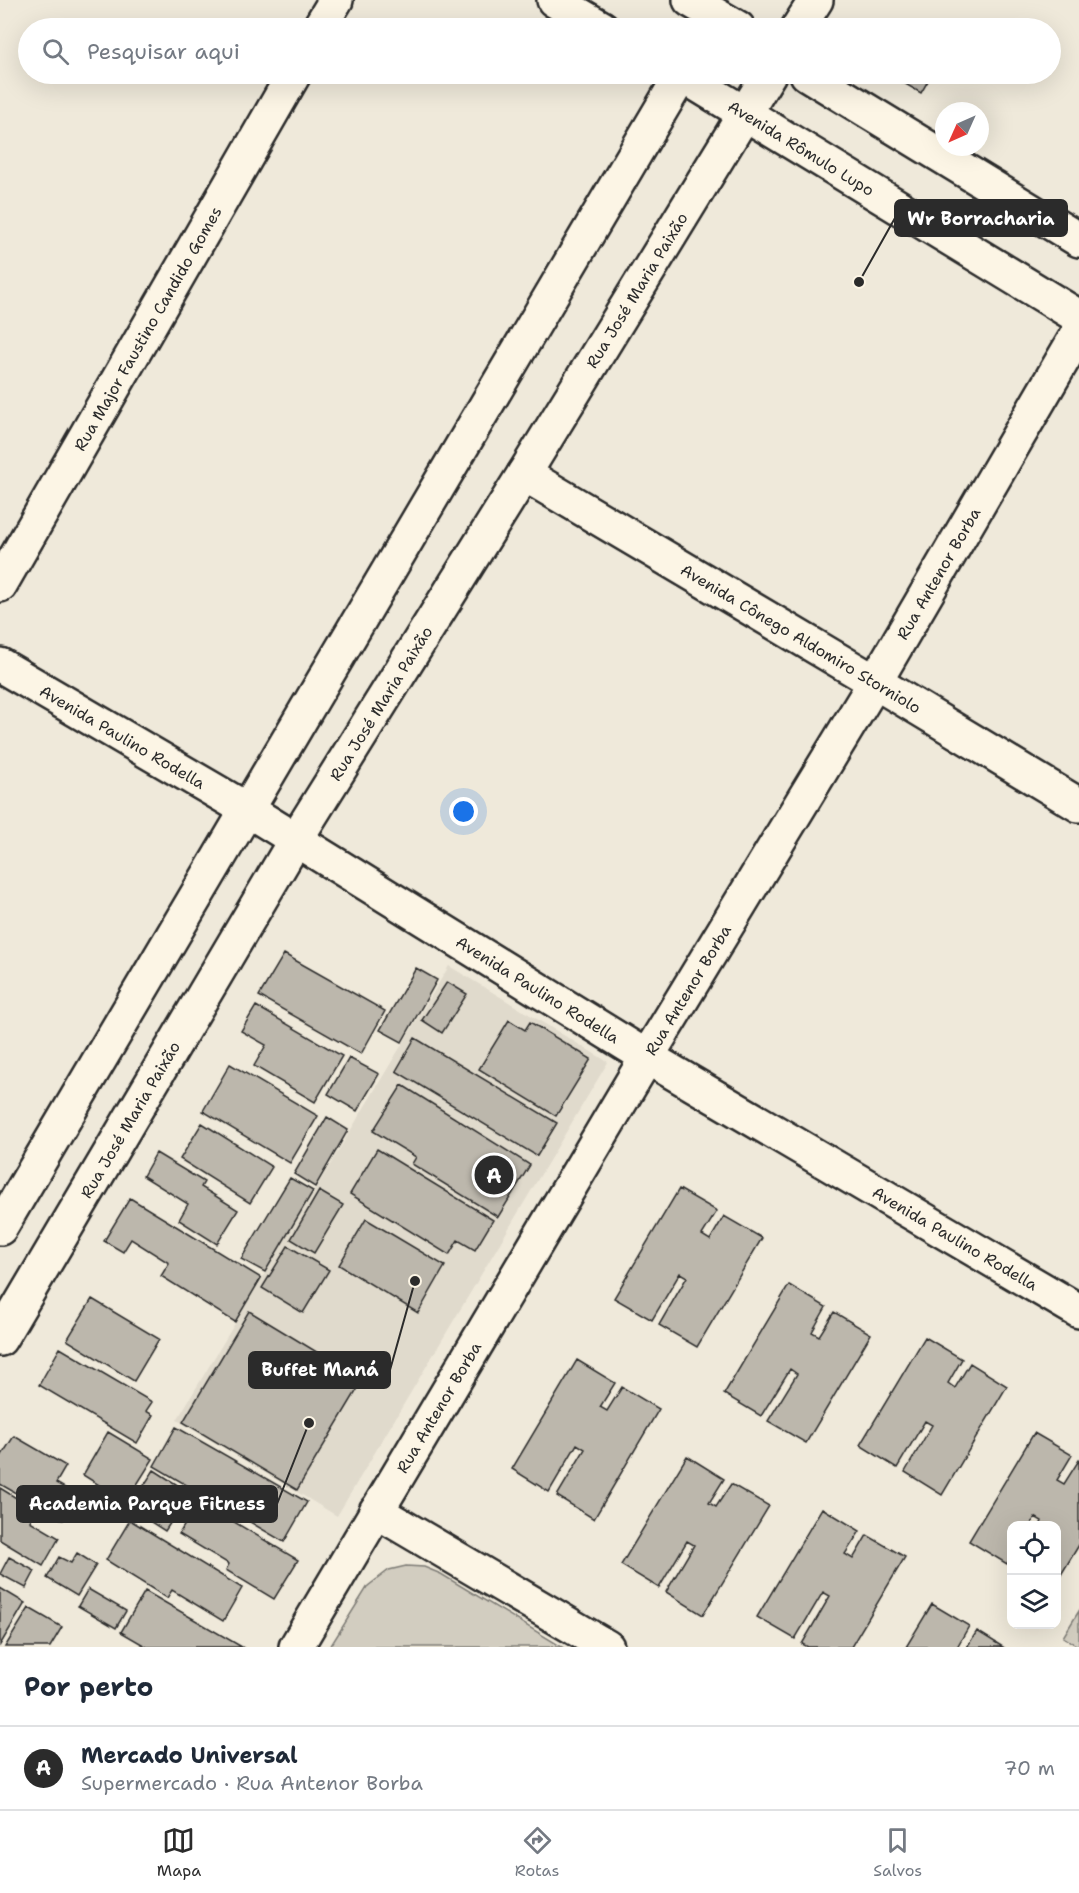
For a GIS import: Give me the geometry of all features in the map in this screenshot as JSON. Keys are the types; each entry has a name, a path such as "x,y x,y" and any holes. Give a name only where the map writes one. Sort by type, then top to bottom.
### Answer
{"street":[{"path":"325,18 336,0"},
{"path":"554,0 585,18"},
{"path":"804,18 816,0"},
{"name":"Rua Major Faustino Candido Gomes","path":"0,585 288,84"},
{"path":"0,1228 675,84"},
{"name":"Avenida Rômulo Lupo","path":"697,84 1079,317"},
{"name":"Rua José Maria Paixão","path":"0,1339 296,839 524,474 763,84"},
{"path":"823,84 1079,240"},
{"name":"Rua Antenor Borba","path":"296,1647 647,1057 875,682 1079,332"},
{"name":"Avenida Cônego Aldomiro Storniolo","path":"524,474 1079,805"},
{"name":"Avenida Paulino Rodella","path":"0,664 296,839 647,1057 1079,1311"},
{"path":"376,1511 607,1647"}],"shaded area":[{"path":"449,966 608,1062 337,1516 177,1420"},
{"path":"406,1566 424,1567 441,1574 562,1647 330,1647 368,1586 389,1570"},
{"path":"1079,1611 1079,1647 1063,1637"}],"building":[{"path":"905,84 926,84 921,93"},
{"path":"284,954 385,1011 361,1054 259,996"},
{"path":"416,968 437,980 402,1042 380,1030"},
{"path":"447,982 467,994 442,1033 422,1020"},
{"path":"256,1006 342,1056 315,1102 254,1066 266,1045 241,1031"},
{"path":"509,1020 525,1030 530,1022 591,1059 556,1116 479,1069"},
{"path":"415,1038 557,1123 537,1156 396,1071"},
{"path":"349,1058 379,1074 357,1111 328,1094"},
{"path":"230,1064 318,1116 290,1163 203,1111"},
{"path":"402,1085 530,1165 498,1217 412,1164 416,1157 373,1131"},
{"path":"327,1117 348,1130 315,1187 294,1174"},
{"path":"202,1123 272,1167 250,1203 180,1159"},
{"path":"377,1149 493,1220 475,1250 458,1240 449,1255 350,1194"},
{"path":"156,1153 204,1182 201,1187 238,1210 217,1244 179,1220 188,1204 143,1176"},
{"path":"290,1178 313,1191 265,1272 241,1259"},
{"path":"679,1189 717,1211 702,1235 710,1240 724,1216 762,1238 697,1347 659,1325 687,1277 680,1273 652,1320 614,1298"},
{"path":"319,1191 343,1205 314,1253 291,1239"},
{"path":"130,1198 261,1278 235,1322 161,1276 169,1263 131,1239 123,1252 104,1241"},
{"path":"366,1219 445,1266 418,1313 339,1265"},
{"path":"288,1246 329,1270 303,1313 262,1288"},
{"path":"789,1285 826,1307 812,1332 819,1336 834,1312 871,1334 806,1443 768,1421 797,1374 790,1369 761,1416 724,1394"},
{"path":"92,1299 159,1339 134,1381 67,1340"},
{"path":"249,1311 363,1380 297,1490 183,1422"},
{"path":"925,1337 962,1359 948,1383 955,1388 970,1363 1007,1386 942,1495 905,1472 932,1425 925,1421 897,1468 860,1445"},
{"path":"60,1348 152,1402 146,1411 153,1415 137,1443 39,1385"},
{"path":"577,1360 615,1383 600,1407 607,1411 622,1387 659,1409 594,1519 557,1496 585,1449 577,1444 549,1492 512,1469"},
{"path":"176,1427 307,1502 284,1542 154,1466"},
{"path":"108,1432 153,1459 126,1502 83,1475"},
{"path":"1034,1433 1072,1455 1057,1480 1064,1484 1079,1460 1079,1545 1061,1575 1061,1521 1042,1521 1035,1517 1033,1521 1007,1521 1007,1564 969,1541"},
{"path":"14,1436 66,1466 56,1483 77,1495 63,1520 0,1484 0,1458"},
{"path":"687,1456 724,1479 709,1503 716,1507 731,1484 769,1506 703,1615 666,1592 694,1545 687,1541 659,1588 621,1565"},
{"path":"154,1470 190,1493 165,1531 129,1508"},
{"path":"0,1488 36,1510 30,1521 59,1538 43,1566 0,1540"},
{"path":"199,1501 298,1560 274,1599 226,1570 229,1564 179,1534"},
{"path":"822,1508 860,1531 845,1554 853,1559 867,1535 905,1557 851,1647 808,1647 802,1644 830,1596 823,1592 795,1639 757,1617"},
{"path":"130,1520 242,1588 223,1621 172,1590 167,1598 106,1560"},
{"path":"77,1553 96,1565 77,1596 47,1578 59,1557 71,1563"},
{"path":"9,1557 35,1571 26,1588 0,1574"},
{"path":"0,1588 25,1603 0,1645"},
{"path":"88,1589 126,1611 116,1628 78,1606"},
{"path":"145,1591 242,1647 147,1647 121,1632"},
{"path":"932,1604 969,1626 957,1647 906,1647"},
{"path":"29,1608 62,1627 50,1647 5,1647"},
{"path":"977,1631 1003,1647 967,1647"}],"place":[{"name":"Wr Borracharia","path":"859,282"},
{"name":"Mercado Universal","path":"494,1175"},
{"name":"Buffet Maná","path":"415,1281"},
{"name":"Academia Parque Fitness","path":"309,1423"}]}
